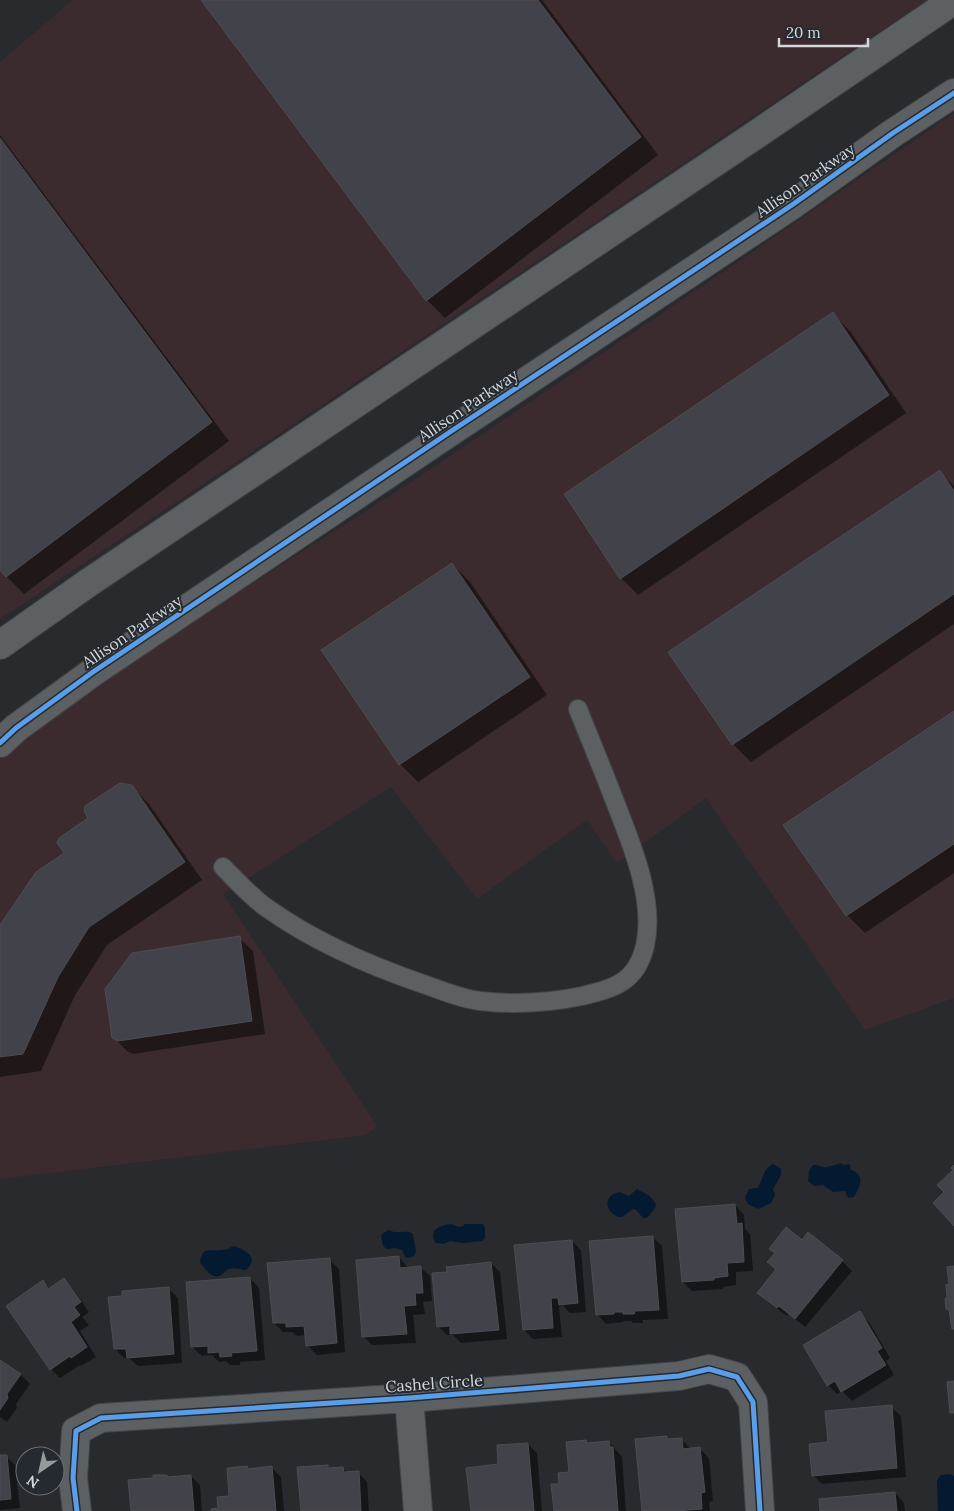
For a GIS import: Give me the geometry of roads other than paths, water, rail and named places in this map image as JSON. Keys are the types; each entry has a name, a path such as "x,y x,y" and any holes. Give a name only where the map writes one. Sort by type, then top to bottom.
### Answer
{"street":[{"path":"0,645 96,578 954,0"},
{"name":"Allison Parkway","path":"0,743 16,728 93,672 792,205 893,133 954,93"},
{"name":"Cashel Circle","path":"77,1511 73,1478 76,1431 101,1418 409,1398 679,1376 709,1369 737,1377 753,1402 760,1511"},
{"path":"409,1398 418,1511"}],"lane":[{"path":"223,867 266,908 302,930 391,973 445,992 478,1001 520,1004 560,1001 618,985 634,973 645,946 647,923 645,900 636,855 578,709"}],"water":[{"path":"840,1163 850,1165 851,1170 859,1175 860,1185 854,1197 848,1198 845,1191 833,1192 823,1185 814,1186 808,1181 809,1171 814,1165 827,1167"},
{"path":"773,1164 781,1169 781,1175 773,1189 775,1195 771,1203 758,1209 748,1204 745,1198 749,1189 758,1188 765,1172"},
{"path":"637,1189 650,1196 656,1204 647,1218 643,1218 633,1209 622,1217 618,1217 610,1211 607,1203 611,1196 620,1192 629,1196"},
{"path":"451,1224 459,1227 465,1224 483,1224 485,1227 485,1238 482,1241 463,1243 450,1241 443,1244 436,1243 433,1235 436,1229"},
{"path":"389,1230 413,1234 416,1252 414,1256 408,1258 405,1257 402,1250 395,1248 387,1249 383,1246 381,1236"},
{"path":"234,1246 247,1252 252,1258 250,1266 246,1270 231,1268 220,1275 213,1276 200,1262 205,1251 224,1250"},
{"path":"950,1474 954,1476 954,1511 938,1511 937,1480 941,1475"}]}
